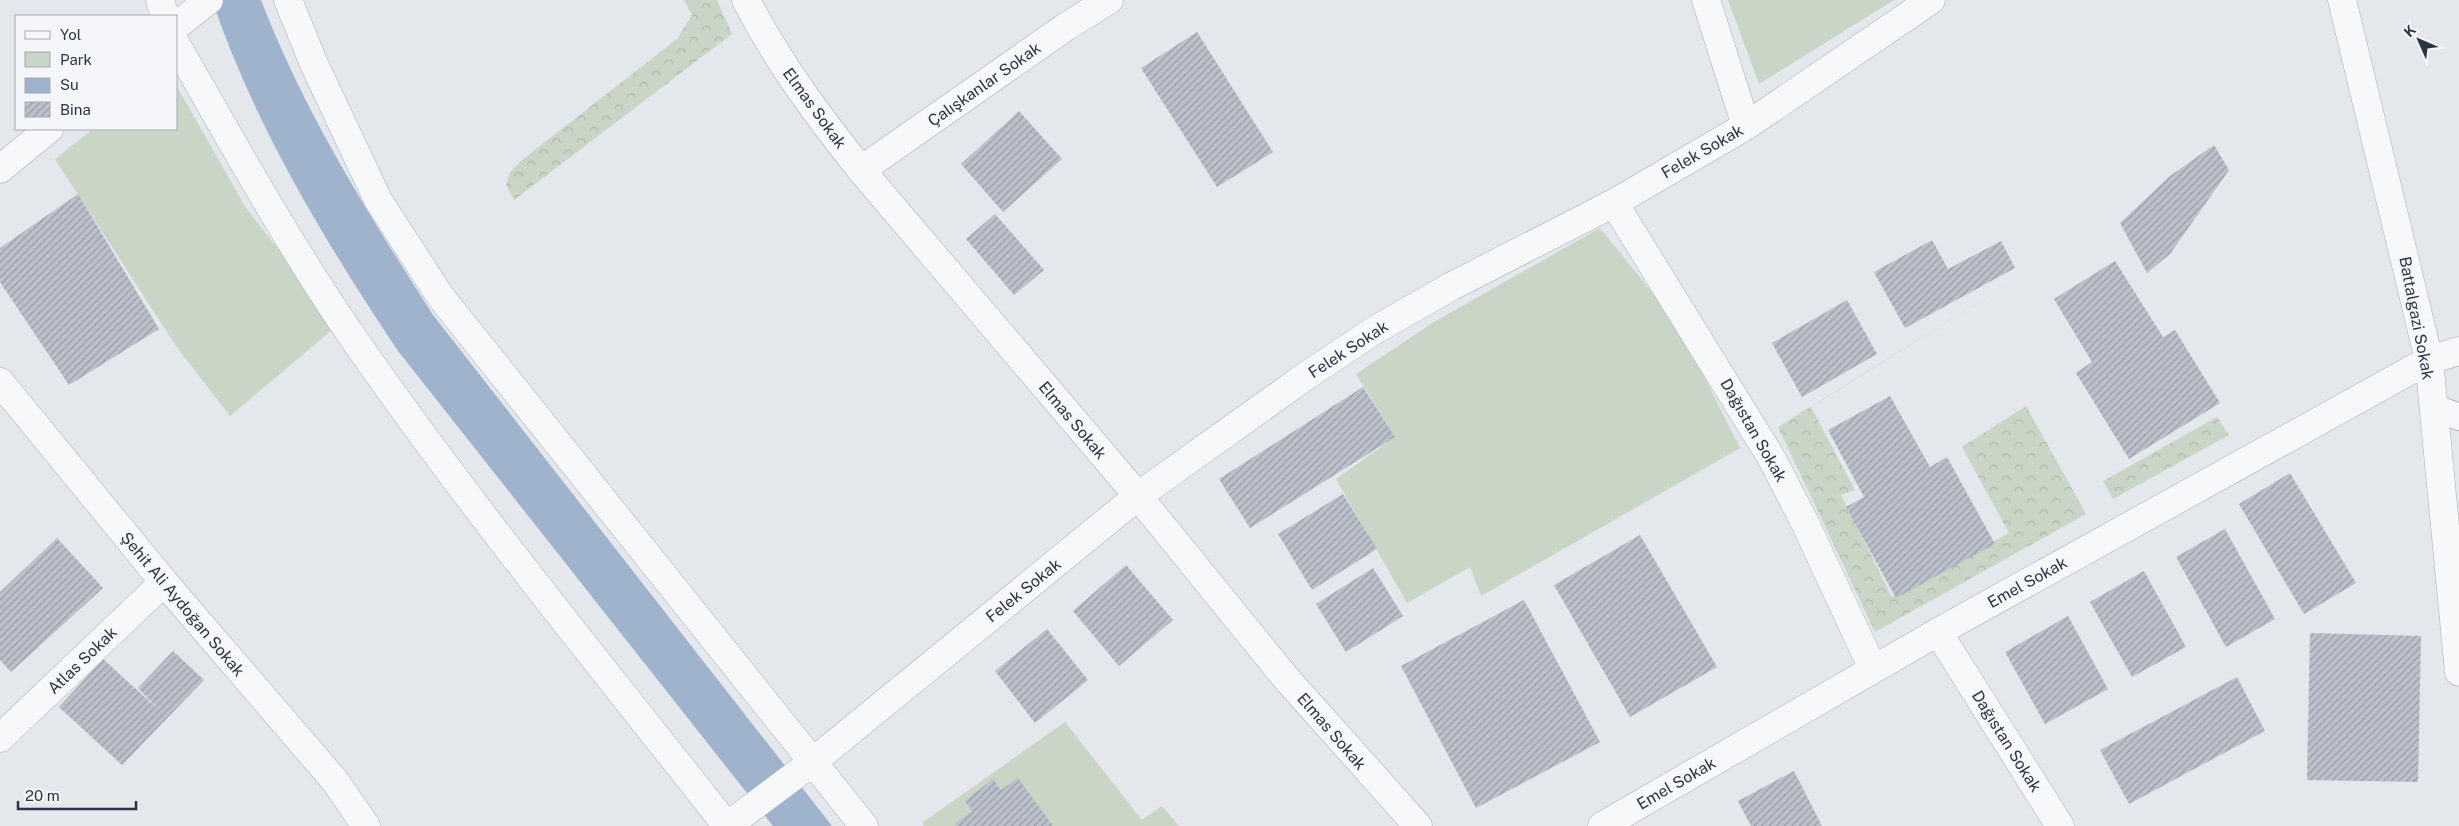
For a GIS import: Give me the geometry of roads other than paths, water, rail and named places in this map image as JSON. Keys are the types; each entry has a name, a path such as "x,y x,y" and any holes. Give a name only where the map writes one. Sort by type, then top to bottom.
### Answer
{"street":[{"path":"160,0 165,15"},
{"path":"178,24 209,0"},
{"path":"288,0 314,64 378,200 440,296 811,763 864,826"},
{"name":"Elmas Sokak","path":"746,0 789,74 817,114 861,170 1138,496 1285,678 1418,826"},
{"name":"Çalışkanlar Sokak","path":"861,170 1067,26 1109,0"},
{"path":"1706,0 1746,126"},
{"name":"Felek Sokak","path":"730,824 811,763 1138,496 1213,440 1375,330 1452,286 1614,203 1746,126 1931,0"},
{"name":"Battalgazi Sokak","path":"2342,0 2429,360 2459,672"},
{"path":"178,47 260,190 357,344 486,519 730,824"},
{"path":"0,169 48,130"},
{"name":"Dağıstan Sokak","path":"1614,203 1772,459 1805,523 1873,669"},
{"name":"Emel Sokak","path":"1602,826 1938,632 2429,360 2459,352"},
{"name":"Şehit Ali Aydoğan Sokak","path":"0,382 164,582 334,781 366,826"},
{"path":"2433,407 2459,417"},
{"name":"Atlas Sokak","path":"0,738 164,582"},
{"name":"Dağıstan Sokak","path":"1938,632 2060,826"}],"water":[{"path":"212,0 261,0 278,42 317,123 362,201 433,315 832,826 773,826 398,351 344,267 293,181 249,92 229,47"}]}
